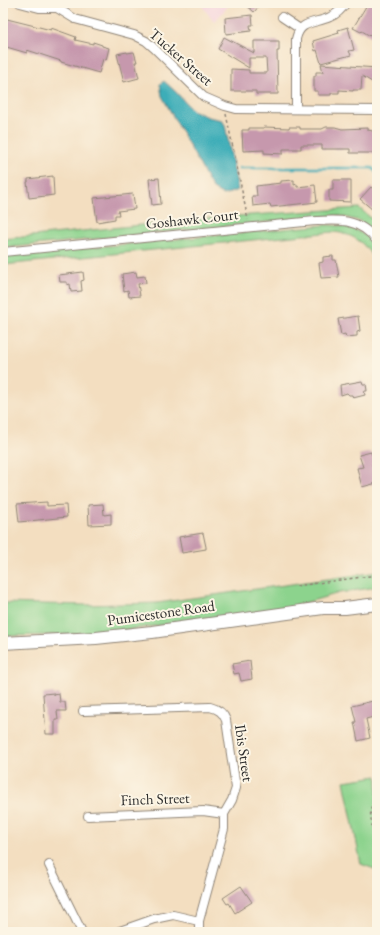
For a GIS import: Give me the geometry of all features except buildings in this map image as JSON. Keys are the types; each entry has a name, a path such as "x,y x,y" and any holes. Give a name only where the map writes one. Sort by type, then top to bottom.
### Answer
{"main road":[{"name":"Pumicestone Road","path":"323,608 342,602 377,597"},
{"name":"Pumicestone Road","path":"3,643 96,638 152,632 323,608 345,608 377,604"}],"street":[{"name":"Tucker Street","path":"20,3 39,8 58,5 75,19 134,35 146,41 204,97 225,106 236,108 377,110"},
{"path":"296,109 296,39 300,29 306,24 334,15 341,10 346,3"},
{"path":"282,17 300,29"},
{"name":"Goshawk Court","path":"3,252 338,220 359,224 377,241"},
{"name":"Ibis Street","path":"83,711 210,707 221,712 226,720 236,788 232,800 224,814 224,828 199,921 199,932"},
{"name":"Finch Street","path":"88,816 203,811 224,814"},
{"path":"49,865 82,932"},
{"path":"117,932 154,919 173,915 199,921"}],"path":[{"path":"225,106 250,228"},
{"path":"296,586 377,575"},
{"path":"377,796 370,810 374,835 377,834"}],"shaded area":[{"path":"200,3 231,3 214,22"}],"green space":[{"path":"359,208 377,223 377,234 360,221 337,215 3,248 3,239 221,217"},
{"path":"325,225 350,228 366,237 374,244 378,251 377,268 370,253 361,242 349,235 333,232 3,265 3,256"},
{"path":"377,572 377,587 339,593 291,607 110,632 3,636 3,603 86,605 157,603"},
{"path":"377,776 377,870 361,864 344,781"}],"water":[{"path":"164,81 192,110 208,117 222,120 225,125 238,190 224,195 213,189 162,96 160,84"}],"waterway":[{"path":"239,168 372,168 377,173"}]}
